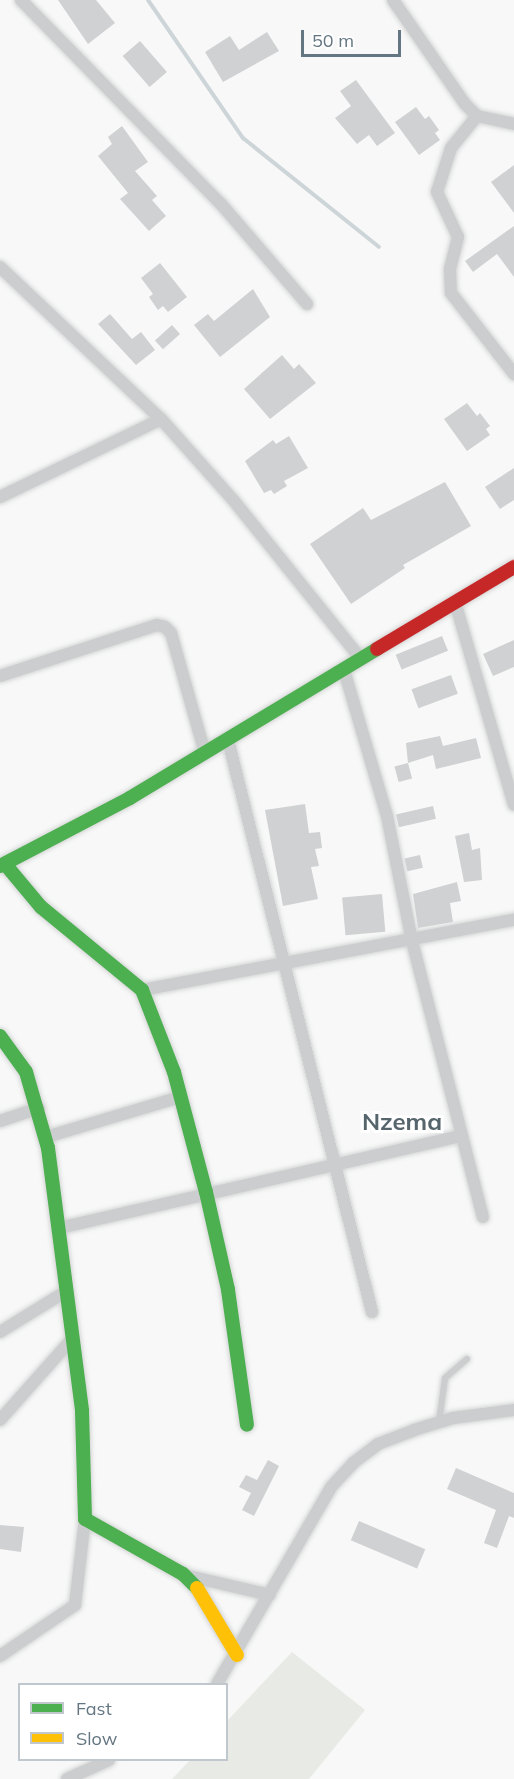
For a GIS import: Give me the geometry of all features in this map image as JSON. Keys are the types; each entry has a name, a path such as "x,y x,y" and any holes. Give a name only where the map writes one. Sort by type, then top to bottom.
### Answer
{"street":[{"path":"21,0 221,204 307,304"},
{"path":"393,0 446,81 477,116 514,124"},
{"path":"477,116 451,148 437,192 458,237 450,268 451,293 514,374"},
{"path":"0,267 161,419 234,501 361,659"},
{"path":"0,497 161,419"},
{"path":"247,1425 228,1290 206,1192 180,1096 142,990 41,907 2,865 130,798 514,567"},
{"path":"455,602 514,805"},
{"path":"0,676 157,625 165,627 171,633 205,753"},
{"path":"344,670 387,816 412,940 460,1136 483,1217"},
{"path":"228,740 372,1312"},
{"path":"142,990 514,920"},
{"path":"0,1036 26,1072 39,1108 45,1137 82,1411 85,1519 75,1605 0,1656"},
{"path":"45,1137 180,1096"},
{"path":"0,1121 39,1108"},
{"path":"59,1228 206,1192 460,1136"},
{"path":"0,1332 65,1292"},
{"path":"0,1420 72,1339"},
{"path":"218,1683 237,1654 331,1487 353,1463 378,1444 439,1423 514,1410"},
{"path":"85,1519 183,1574 197,1588 237,1654"},
{"path":"183,1574 270,1595"},
{"path":"67,1779 107,1761"}],"lane":[{"path":"439,1423 445,1378 467,1359"}],"shaded area":[{"path":"292,1652 365,1710 309,1779 172,1779 189,1761 228,1761 228,1720"}],"building":[{"path":"58,0 96,0 115,23 88,44"},
{"path":"267,32 279,51 223,82 205,52 230,36 239,50"},
{"path":"140,41 167,72 150,87 123,56"},
{"path":"356,80 395,133 377,146 369,135 357,144 335,118 351,106 340,91"},
{"path":"416,107 425,119 429,116 439,130 435,133 440,140 419,155 395,122"},
{"path":"122,126 148,162 135,171 157,196 152,200 166,216 149,231 120,199 128,193 98,156 112,144 108,137"},
{"path":"514,165 514,213 491,182"},
{"path":"514,226 514,277 497,254 473,272 465,261"},
{"path":"160,263 187,297 168,312 163,306 158,310 149,297 153,294 141,278"},
{"path":"253,289 270,317 220,357 194,325 208,314 214,321"},
{"path":"110,314 132,339 141,332 155,350 136,365 98,324"},
{"path":"172,325 180,334 163,349 155,340"},
{"path":"282,355 294,369 299,364 316,383 270,419 244,389"},
{"path":"467,403 477,416 480,413 490,426 486,429 490,435 467,451 444,419"},
{"path":"289,436 308,468 284,481 287,486 274,494 271,490 264,493 245,461 273,440 276,444"},
{"path":"514,468 514,500 500,509 485,487"},
{"path":"445,482 471,526 403,565 405,568 351,604 310,544 363,508 371,520"},
{"path":"442,636 448,651 402,670 396,655"},
{"path":"514,640 514,667 493,676 483,654"},
{"path":"451,675 458,694 418,708 412,689"},
{"path":"440,736 443,746 476,738 481,758 436,769 433,755 408,763 406,743"},
{"path":"408,763 412,778 399,782 394,767"},
{"path":"305,804 309,833 320,832 322,848 315,849 319,866 311,867 318,899 283,906 265,810"},
{"path":"433,806 436,819 399,827 396,815"},
{"path":"469,833 472,850 480,848 482,880 464,882 455,836"},
{"path":"420,855 423,868 407,871 404,859"},
{"path":"457,882 461,901 450,903 453,922 418,928 413,894"},
{"path":"382,894 385,932 345,935 342,897"},
{"path":"268,1460 279,1466 254,1516 242,1510 251,1493 239,1487 246,1475 257,1480"},
{"path":"456,1468 514,1493 514,1518 509,1516 497,1548 484,1543 496,1510 447,1489"},
{"path":"359,1521 425,1549 417,1568 351,1540"},
{"path":"0,1525 24,1527 21,1552 0,1549"}],"waterway":[{"path":"148,0 243,138 379,247"}],"traffic: fast":[{"path":"0,866 130,798 377,649"},
{"path":"5,864 41,907 142,990 174,1072 206,1192 228,1290 247,1425"},
{"path":"0,1036 26,1072 48,1148 82,1411 85,1519 183,1574 197,1588"}],"traffic: slow":[{"path":"197,1588 237,1655"}],"traffic: jam":[{"path":"377,649 514,567"}],"district":[{"name":"Nzema","path":"402,1122"}]}
